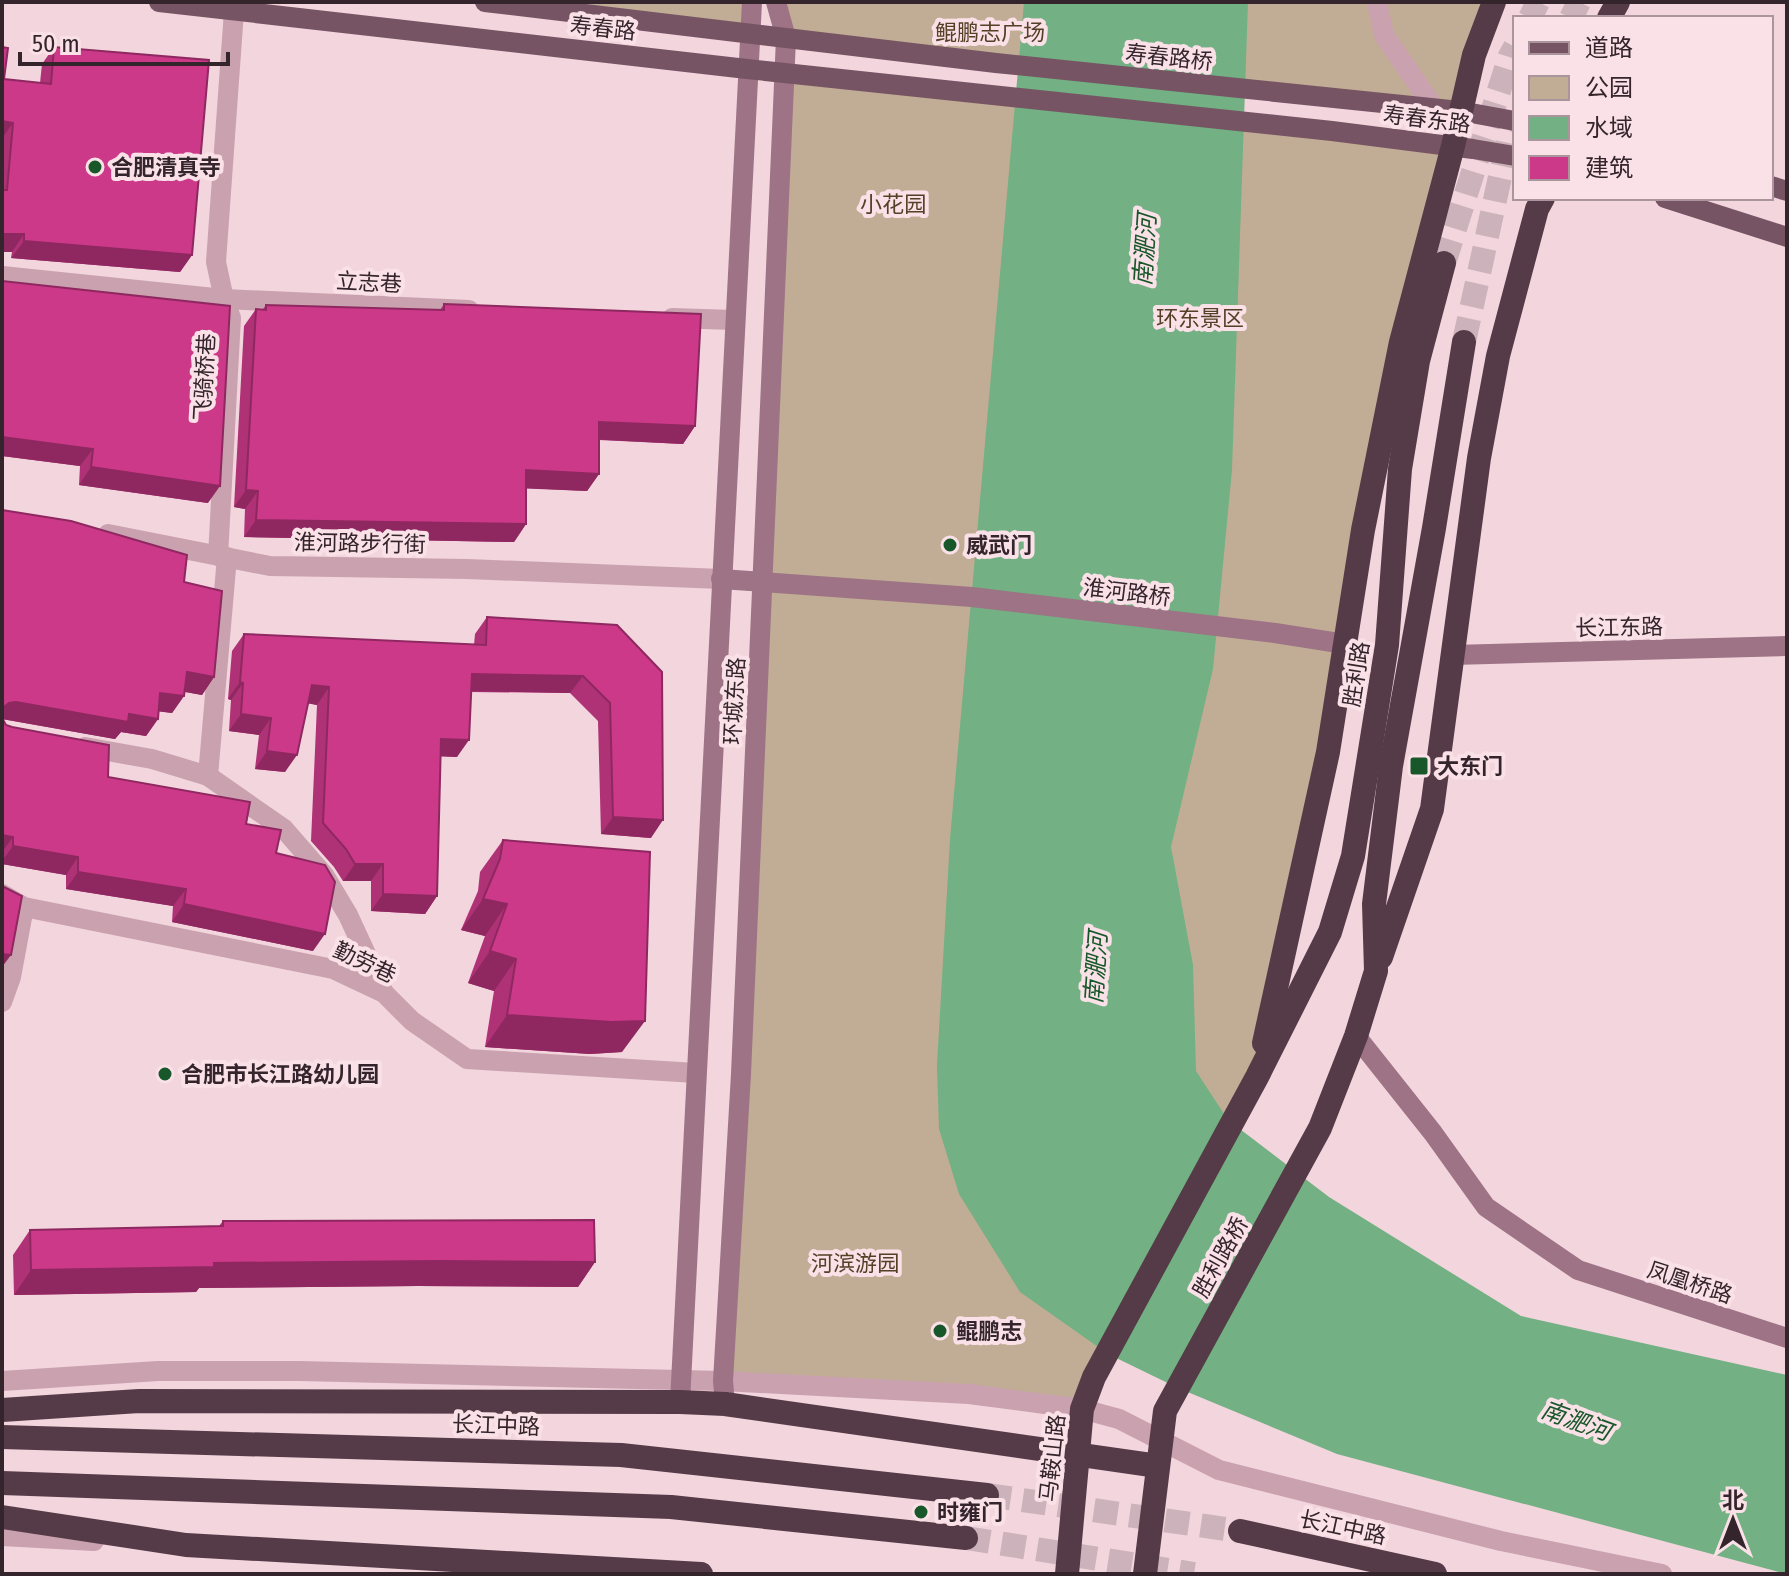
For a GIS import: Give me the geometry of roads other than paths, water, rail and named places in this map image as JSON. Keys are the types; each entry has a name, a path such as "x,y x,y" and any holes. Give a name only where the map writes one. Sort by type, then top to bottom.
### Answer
{"highway":[{"path":"1257,1077 1328,752 1363,530 1401,342 1474,55 1494,2"},
{"path":"1356,1036 1432,809 1479,458 1498,356 1542,200"},
{"name":"胜利路","path":"1257,1077 1330,932 1353,856 1387,645 1400,469 1418,361 1444,263"},
{"path":"1376,971 1374,904 1391,766 1464,342"},
{"name":"胜利路桥","path":"1161,1441 1165,1411 1320,1128 1356,1036"},
{"name":"马鞍山路","path":"1067,1574 1082,1409 1094,1377 1257,1077"},
{"path":"2,1410 139,1401 724,1392 1076,1455 1158,1466"},
{"name":"长江中路","path":"2,1437 621,1455 987,1495"},
{"path":"1145,1574 1161,1441"},
{"path":"2,1483 671,1507 966,1538"},
{"path":"2,1517 186,1545 571,1570 701,1574"},
{"name":"长江中路","path":"1240,1531 1435,1574"}],"main road":[{"name":"寿春路","path":"159,2 1332,131"},
{"name":"寿春路","path":"485,2 996,63"},
{"name":"寿春路桥","path":"996,63 1338,98"},
{"name":"寿春东路","path":"1338,98 1460,111 1513,121"},
{"name":"寿春东路","path":"1332,131 1513,156"},
{"path":"1671,200 1787,237"}],"street":[{"name":"环城东路","path":"680,1391 752,2"},
{"name":"环城东路","path":"724,1392 764,582 785,72 786,38 776,2"},
{"path":"1377,2 1384,35 1434,108"},
{"name":"飞骑桥巷","path":"208,776 223,556 231,318 216,262 234,11"},
{"name":"立志巷","path":"2,276 224,299 482,311"},
{"path":"647,317 734,320"},
{"name":"淮河路步行街","path":"95,532 270,566 467,569 721,579"},
{"name":"淮河路桥","path":"721,579 972,597 1345,644"},
{"name":"长江东路","path":"1453,655 1787,646"},
{"path":"62,743 152,759 208,776 284,829 324,875 348,915 384,993"},
{"name":"勤劳巷","path":"2,894 24,907 333,969 384,993 412,1021 467,1059 696,1073"},
{"path":"2,1002 11,977 24,907"},
{"name":"凤凰桥路","path":"1356,1036 1433,1133 1486,1207 1578,1270 1787,1338"},
{"path":"2,1381 158,1371 268,1371 680,1391"},
{"path":"724,1392 969,1394 1082,1409 1119,1419 1219,1470 1501,1541 1662,1574"},
{"path":"2,1536 186,1545"}],"water":[{"name":"环东景区","path":"1024,2 1248,2 1232,470 1213,669 1171,847 1193,965 1196,1071 1228,1120 1329,1197 1521,1316 1787,1375 1787,1574 1337,1454 1178,1388 1108,1354 1020,1292 959,1194 939,1129 937,1065 950,839"}],"tunnel":[{"path":"1531,16 1538,2"},
{"path":"1572,16 1579,2"},
{"path":"1444,263 1513,51"},
{"path":"1464,342 1513,126"},
{"path":"987,1495 1240,1531"},
{"path":"966,1538 1194,1574"}],"place":[{"name":"合肥清真寺","path":"95,167"},
{"name":"威武门","path":"950,545"},
{"name":"大东门","path":"1419,766"},
{"name":"合肥市长江路幼儿园","path":"165,1074"},
{"name":"鲲鹏志","path":"940,1331"},
{"name":"时雍门","path":"921,1512"}],"park label":[{"name":"鲲鹏志广场","path":"990,32"},
{"name":"小花园","path":"893,204"},
{"name":"河滨游园","path":"855,1263"}],"water label":[{"name":"南淝河","path":"1145,250"},
{"name":"南淝河","path":"1096,968"},
{"name":"南淝河","path":"1576,1421"}]}
